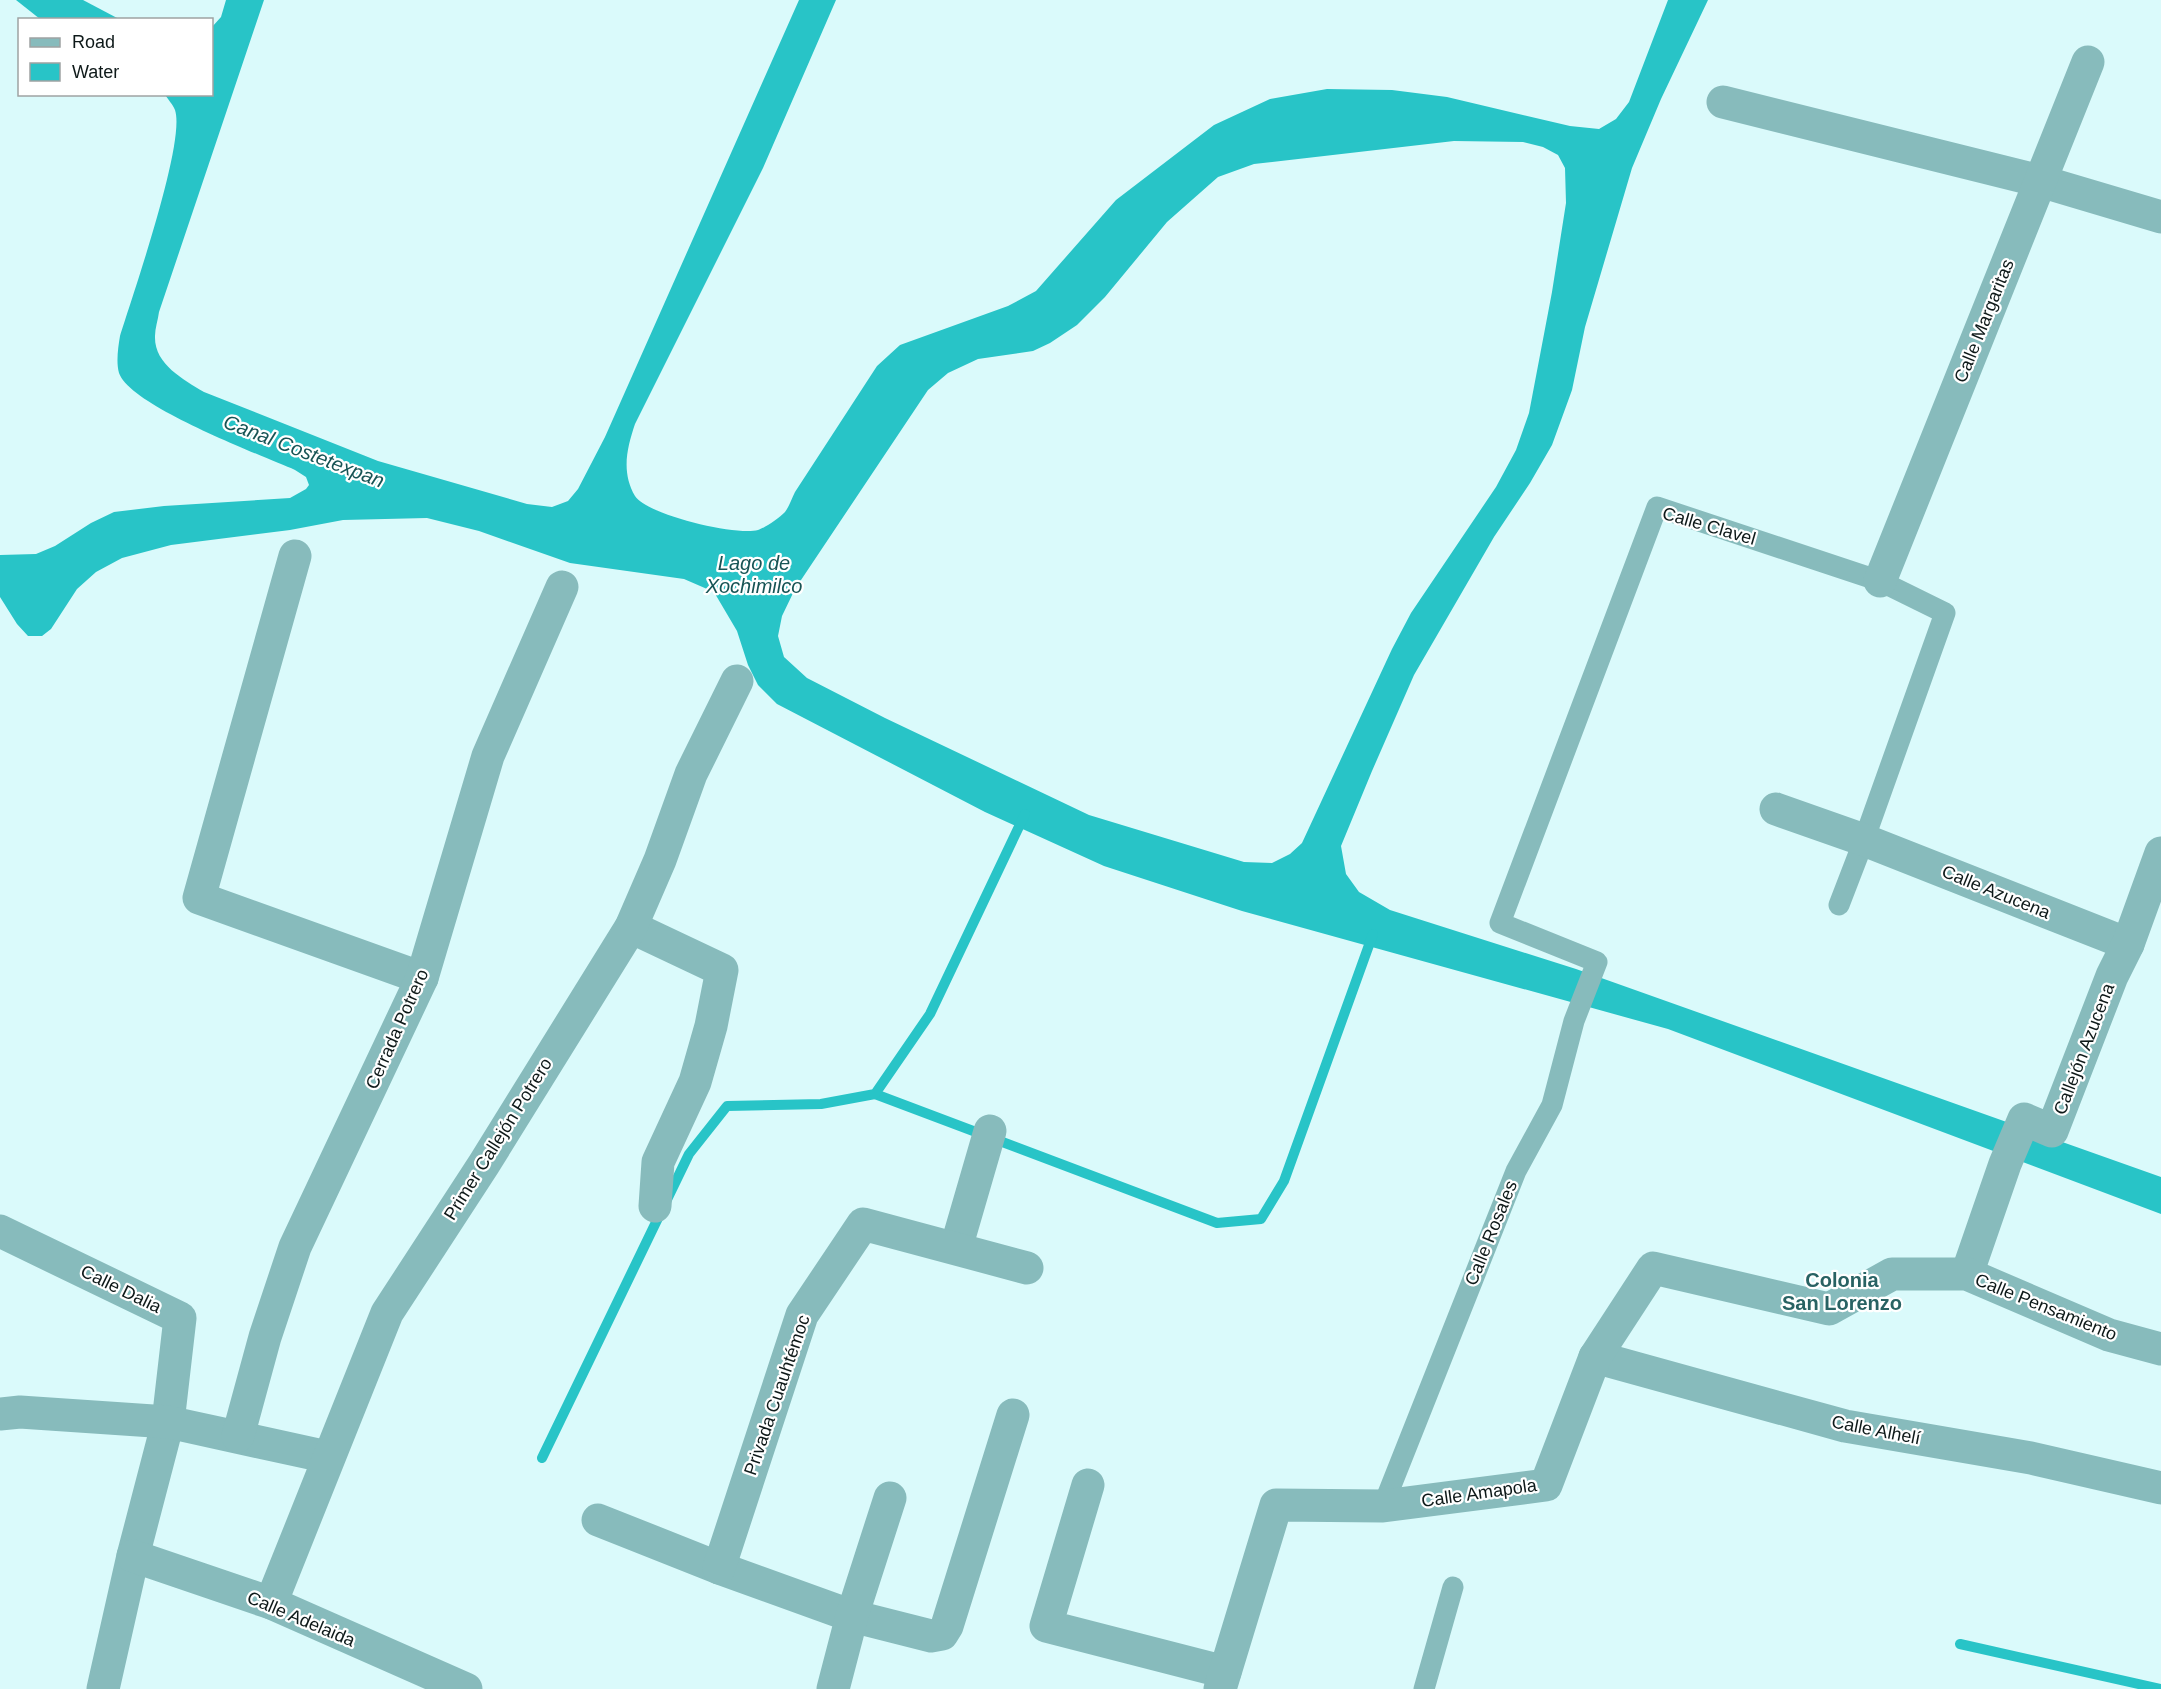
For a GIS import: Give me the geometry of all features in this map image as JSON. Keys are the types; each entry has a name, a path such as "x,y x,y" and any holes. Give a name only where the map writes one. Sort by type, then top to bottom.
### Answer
{"street":[{"name":"Calle Margaritas","path":"1881,580 2088,62"},
{"path":"1723,102 2040,182 2161,217"},
{"path":"295,556 199,898 422,978"},
{"name":"Cerrada Potrero","path":"238,1436 265,1337 295,1247 422,978 488,756 562,587"},
{"name":"Primer Callejón Potrero","path":"271,1604 387,1313 484,1164 631,927 660,860 691,774 737,681"},
{"name":"Calle Azucena","path":"1776,808 1864,840 2128,944"},
{"name":"Callejón Azucena","path":"1967,1274 2005,1164 2024,1119 2052,1131 2112,976 2128,944 2150,913 2161,853"},
{"path":"631,927 723,970 711,1026 695,1082 658,1162 655,1206"},
{"path":"956,1248 990,1131"},
{"name":"Privada Cuauhtémoc","path":"719,1568 802,1315 862,1224 1027,1268"},
{"name":"Calle Dalia","path":"0,1231 180,1318 168,1422 134,1556 104,1689"},
{"name":"Calle Pensamiento","path":"1595,1357 1653,1268 1829,1309 1892,1274 1967,1274 2109,1335 2161,1349"},
{"name":"Calle Amapola","path":"1223,1681 1276,1505 1383,1506 1546,1485 1595,1357"},
{"name":"Calle Alhelí","path":"1595,1357 1845,1426 2031,1458 2161,1488"},
{"path":"0,1414 20,1412 168,1422 328,1457"},
{"path":"598,1520 719,1568 852,1616 931,1636 942,1634 947,1626 1013,1415"},
{"path":"1089,1485 1046,1626 1223,1681"},
{"path":"833,1689 852,1616 890,1498"},
{"name":"Calle Adelaida","path":"134,1556 271,1604 466,1689"}],"lane":[{"name":"Calle Clavel","path":"1596,966 1500,922 1658,507 1881,580 1945,613 1864,840"},
{"path":"1839,905 1864,840"},
{"name":"Calle Rosales","path":"1383,1506 1516,1171 1552,1105 1574,1021 1596,966"},
{"path":"1424,1689 1453,1587"}],"water":[{"path":"16,0 83,0 117,18 39,18"},
{"name":"Lago de Xochimilco","path":"226,0 264,0 159,312 155,333 159,355 171,370 204,392 378,461 527,504 552,507 568,501 578,489 605,437 799,0 836,0 763,168 635,424 628,451 628,478 635,496 643,503 673,517 713,527 747,531 761,529 785,512 795,492 877,366 900,345 1008,306 1036,291 1116,200 1214,125 1270,99 1327,89 1392,90 1447,97 1570,126 1599,129 1616,119 1629,102 1668,0 1708,0 1661,99 1632,168 1585,327 1572,390 1552,445 1494,537 1414,675 1341,846 1346,874 1359,892 1390,910 1576,969 2161,1177 2161,1214 1668,1029 1242,911 1104,866 985,812 777,704 758,685 748,665 737,631 714,592 684,579 570,563 479,531 427,518 343,520 290,530 171,545 122,558 96,572 77,589 51,629 42,636 28,636 17,624 0,597 0,555 36,554 55,546 91,523 114,512 164,506 290,498 309,485 306,477 295,470 198,428 146,400 128,386 118,369 120,336 146,256 173,153 175,110 166,96 213,96 213,26 221,17","holes":["1454,141 1523,142 1543,147 1558,155 1565,168 1566,203 1529,413 1516,450 1496,487 1411,613 1302,843 1290,854 1272,863 1244,862 1089,815 885,718 807,678 784,657 778,636 782,616 795,589 928,390 948,373 978,359 1033,351 1077,325 1105,297 1167,222 1218,177 1254,164"]}],"waterway":[{"path":"542,1458 689,1154 727,1106 821,1104 875,1094 930,1014 1025,814"},
{"path":"875,1094 1217,1223 1261,1219 1284,1181 1373,934"},
{"path":"1960,1644 2161,1689"}],"district":[{"name":"Colonia San Lorenzo","path":"1842,1292"}],"water label":[{"name":"Canal Costetexpan","path":"304,451"}]}
